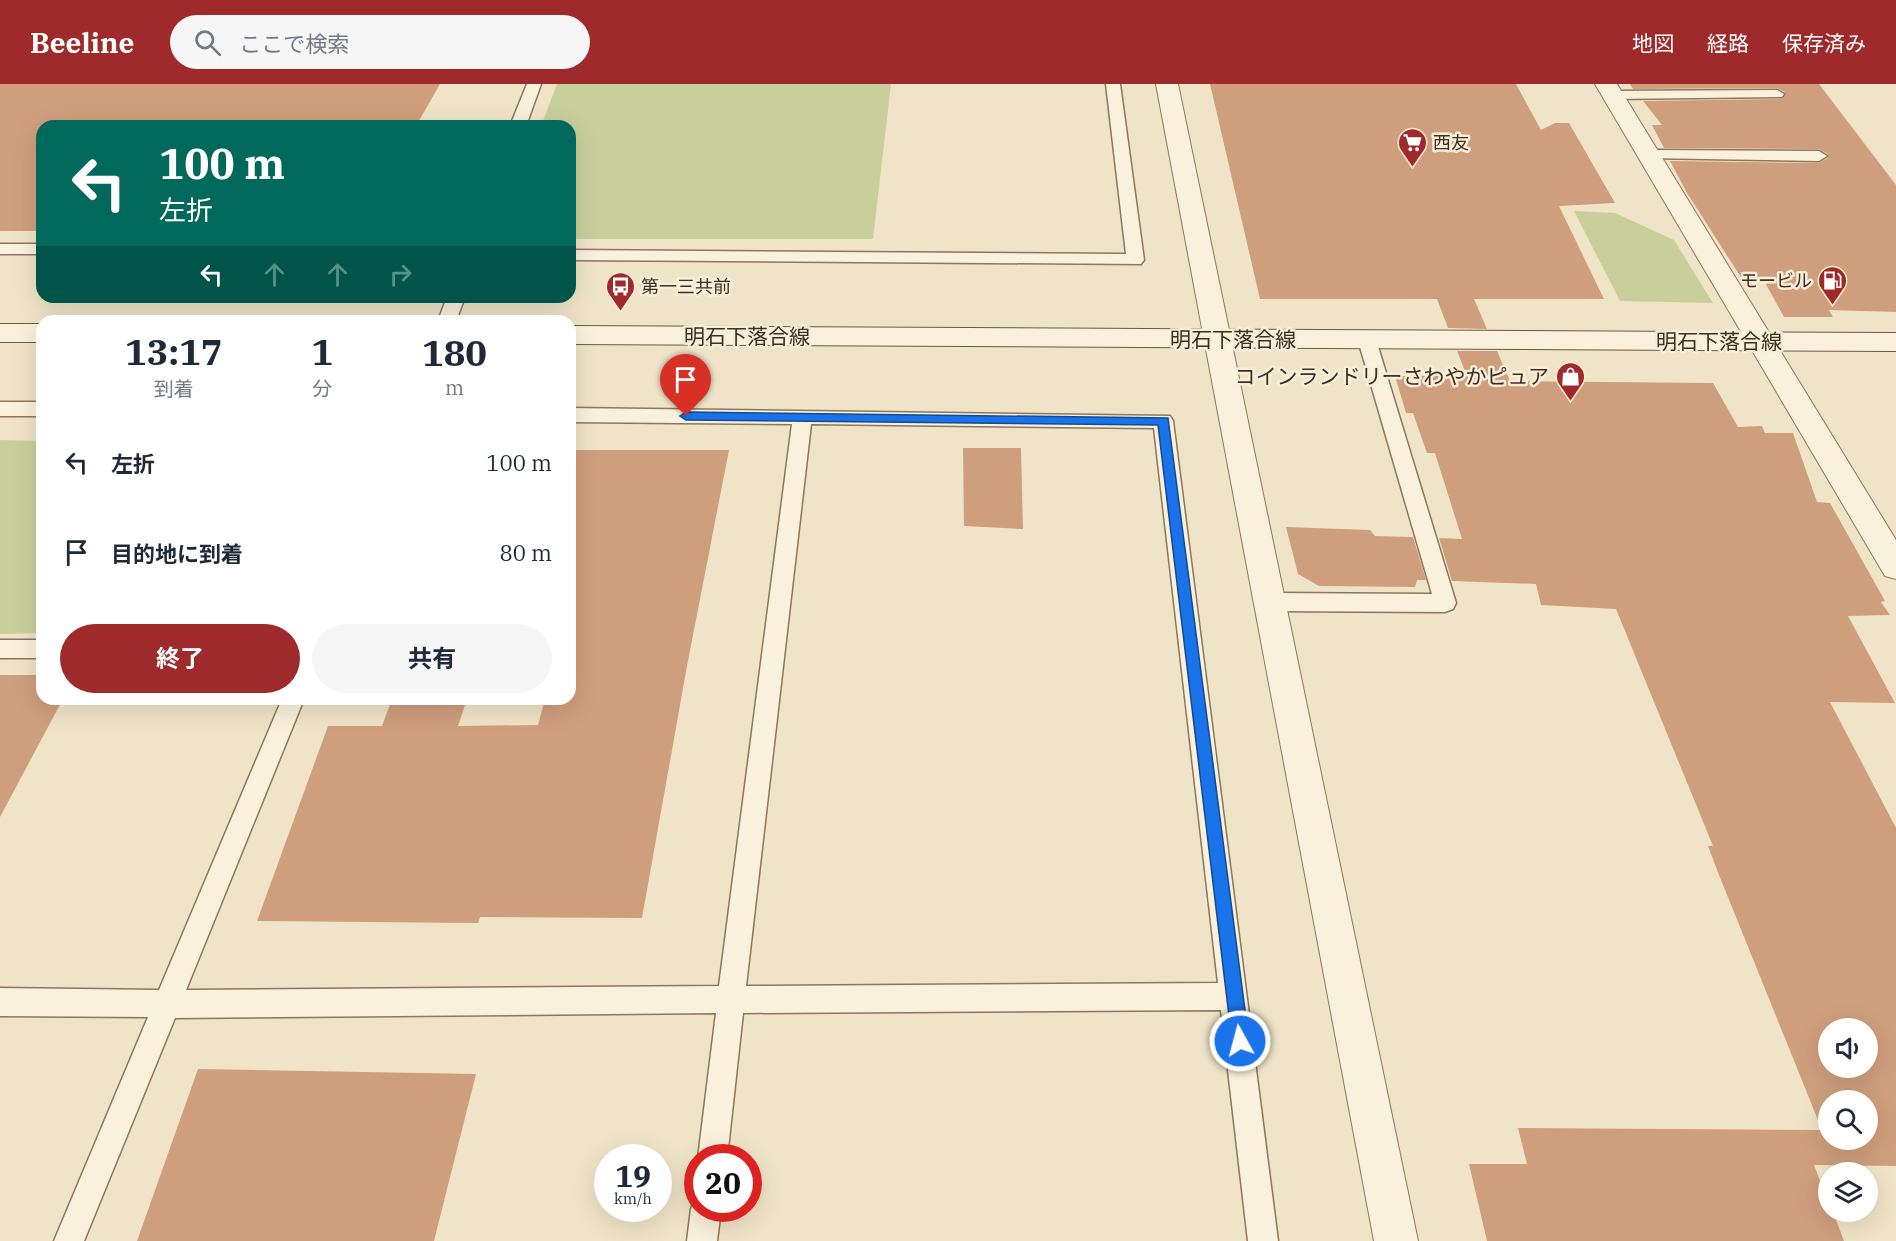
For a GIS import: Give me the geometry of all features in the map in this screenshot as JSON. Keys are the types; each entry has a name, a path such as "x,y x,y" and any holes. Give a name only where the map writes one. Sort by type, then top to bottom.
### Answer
{"street":[{"path":"1167,84 1396,1241"},
{"path":"1609,89 1651,155 1896,567"},
{"path":"0,333 36,333"},
{"name":"明石下落合線","path":"576,335 1896,342"}],"lane":[{"path":"520,120 534,84"},
{"path":"576,255 1135,260 1113,84"},
{"path":"1609,89 1683,89 1777,94"},
{"path":"1651,155 1819,156"},
{"path":"0,249 36,249"},
{"path":"1270,602 1445,603 1367,339"},
{"path":"0,409 36,409"},
{"path":"576,415 1164,421 1263,1241"},
{"path":"714,1144 802,417"},
{"path":"0,649 36,649"},
{"path":"69,1241 290,705"},
{"path":"0,1002 167,1004 1235,996"},
{"path":"702,1241 704,1222"}],"green space":[{"path":"557,84 891,84 873,239 576,239 576,120 543,120"},
{"path":"1574,211 1615,213 1674,240 1713,303 1620,301"},
{"path":"0,440 36,441 36,633 0,634"}],"building":[{"path":"0,84 440,84 419,120 36,120 36,231 0,231"},
{"name":"西友","path":"1210,84 1516,84 1541,130 1555,123 1569,123 1615,203 1559,206 1604,299 1474,299 1487,329 1448,328 1437,299 1260,299"},
{"path":"1630,84 1819,84 1896,185 1896,312 1829,310 1833,317 1784,317 1763,279 1742,279 1687,193 1670,161 1819,163 1828,158 1828,154 1819,149 1664,148 1652,125 1662,125 1643,101 1782,99 1785,92 1777,88 1633,89"},
{"path":"1457,351 1497,351 1510,381 1713,383 1738,427 1762,426 1765,433 1793,433 1817,502 1830,503 1885,601 1881,602 1890,615 1848,616 1895,703 1830,702 1896,828 1896,1166 1878,1166 1878,1162 1818,1162 1818,1165 1814,1165 1818,1175 1818,1222 1837,1222 1844,1241 1487,1241 1469,1164 1527,1164 1518,1128 1818,1130 1818,1150 1878,1150 1878,1090 1818,1090 1818,1120 1708,846 1713,846 1616,609 1541,605 1536,584 1452,581 1439,538 1462,539 1435,453 1427,453 1413,413 1406,413 1395,376 1467,376"},
{"path":"963,448 1021,448 1023,529 964,526"},
{"path":"576,450 729,450 687,666 642,918 480,917 478,923 257,921 328,726 382,726 390,705 465,705 458,726 538,725 543,705 576,705"},
{"path":"1286,527 1370,530 1375,536 1413,537 1426,580 1417,580 1415,587 1319,586 1298,574"},
{"path":"0,675 36,675 36,705 60,705 0,817"},
{"path":"198,1069 476,1074 434,1241 137,1241"}],"place":[{"name":"西友","path":"1412,168"},
{"name":"モービル","path":"1833,306"},
{"name":"第一三共前","path":"620,312"},
{"name":"コインランドリーさわやかピュア","path":"1570,402"}],"route":[{"path":"686,416 1164,421 1240,1041"}]}
